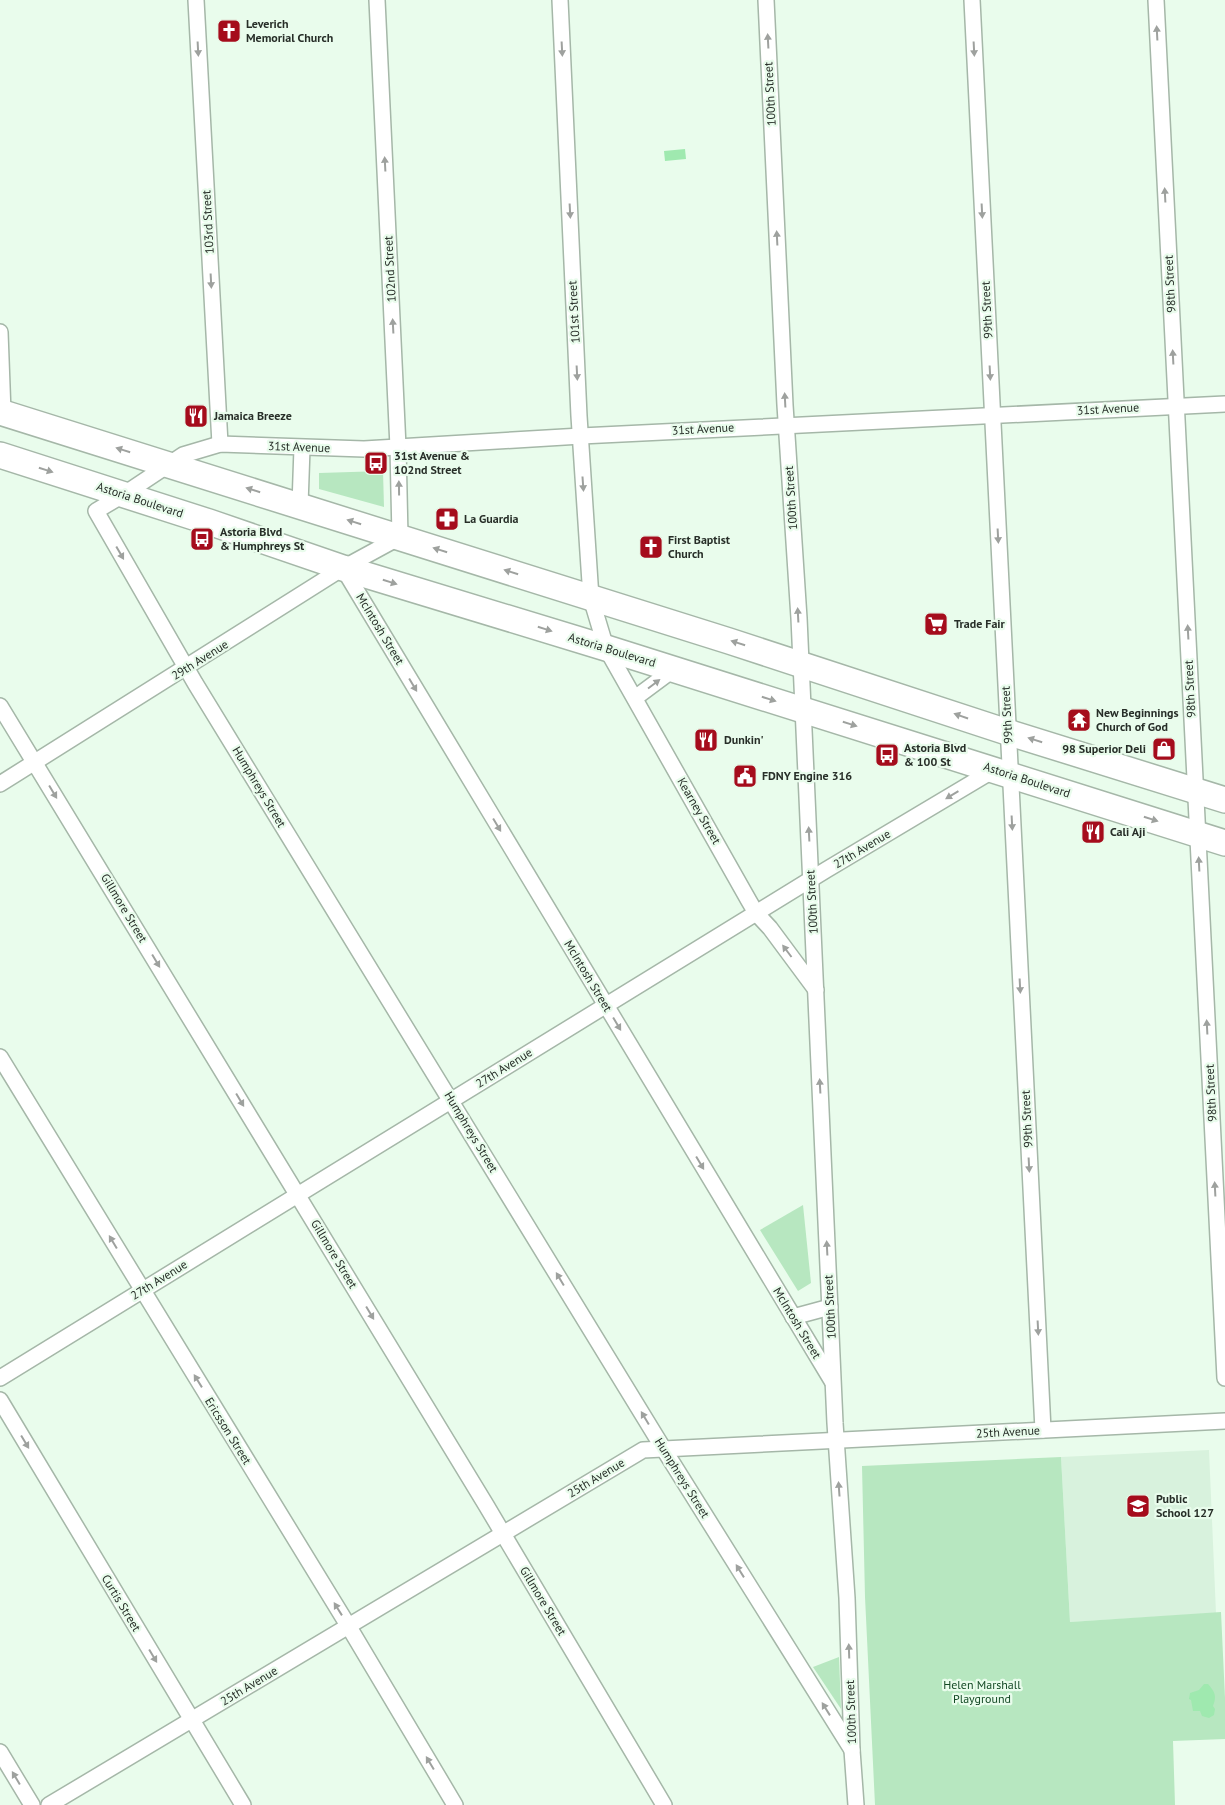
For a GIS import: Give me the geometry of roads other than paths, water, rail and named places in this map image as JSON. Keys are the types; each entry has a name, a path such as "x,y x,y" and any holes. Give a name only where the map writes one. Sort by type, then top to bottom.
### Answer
{"main road":[{"path":"2,412 176,460 400,537 1225,800"},
{"name":"Astoria Boulevard","path":"0,455 343,568 803,710 1004,769 1225,844"}],"street":[{"name":"103rd Street","path":"196,0 220,444"},
{"name":"102nd Street","path":"378,0 398,447 400,537"},
{"name":"101st Street","path":"560,0 580,436 591,598 598,623"},
{"name":"100th Street","path":"766,0 786,425 801,664 836,1440 847,1598 852,1750 856,1805"},
{"name":"99th Street","path":"972,0 1007,732 1004,769 1043,1430"},
{"name":"98th Street","path":"1156,0 1225,1378"},
{"path":"0,332 2,412"},
{"name":"31st Avenue","path":"96,510 124,495 176,460 220,444 364,449 786,425 1225,404"},
{"path":"300,504 302,448"},
{"name":"Humphreys Street","path":"96,510 186,668 663,1448 852,1750"},
{"name":"29th Avenue","path":"0,784 343,568 400,537"},
{"name":"McIntosh Street","path":"343,568 834,1384"},
{"name":"Kearney Street","path":"598,623 606,648 756,913 770,928 816,990"},
{"path":"635,698 674,669"},
{"name":"Gillmore Street","path":"0,706 503,1534 664,1805"},
{"name":"27th Avenue","path":"0,1378 756,913 1004,769"},
{"name":"Ericsson Street","path":"0,1057 349,1627 455,1805"},
{"path":"793,1317 830,1307"},
{"name":"Curtis Street","path":"0,1400 243,1805"},
{"name":"25th Avenue","path":"48,1805 643,1450 1225,1421"},
{"path":"0,1752 32,1805"}],"place":[{"name":"Leverich Memorial Church","path":"229,31"},
{"name":"Jamaica Breeze","path":"196,416"},
{"name":"31st Avenue & 102nd Street","path":"376,463"},
{"name":"La Guardia","path":"447,519"},
{"name":"Astoria Blvd & Humphreys St","path":"202,539"},
{"name":"First Baptist Church","path":"651,547"},
{"name":"Trade Fair","path":"936,624"},
{"name":"New Beginnings Church of God","path":"1079,720"},
{"name":"Dunkin'","path":"706,740"},
{"name":"98 Superior Deli","path":"1164,749"},
{"name":"Astoria Blvd & 100 St","path":"887,755"},
{"name":"FDNY Engine 316","path":"745,776"},
{"name":"Cali Aji","path":"1093,832"},
{"name":"Public School 127","path":"1138,1506"}],"park label":[{"name":"Helen Marshall Playground","path":"982,1692"}]}
